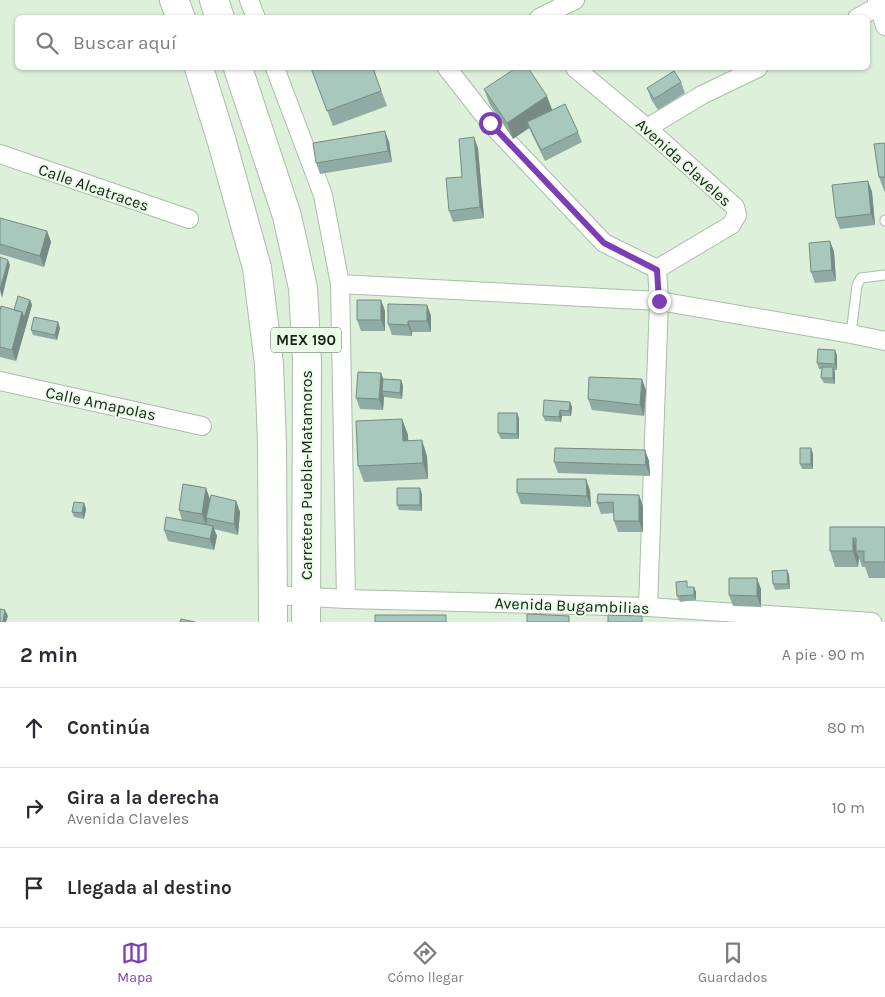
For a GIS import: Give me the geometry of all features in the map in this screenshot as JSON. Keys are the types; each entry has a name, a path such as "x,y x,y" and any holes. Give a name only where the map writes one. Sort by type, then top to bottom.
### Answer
{"main road":[{"path":"174,0 180,15"},
{"path":"214,0 219,15"},
{"name":"Carretera Puebla-Matamoros","path":"200,70 257,268 269,364 272,444 273,622"},
{"name":"Carretera Puebla-Matamoros","path":"239,70 287,216 303,288 307,361 306,609"}],"street":[{"path":"250,0 255,15"},
{"path":"545,15 575,0"},
{"path":"861,15 878,3 885,26"},
{"path":"276,70 323,195 340,284 346,599"},
{"path":"449,70 490,123 604,243 657,270 659,301 648,607"},
{"name":"Avenida Claveles","path":"577,70 647,128 735,207 737,215 730,225 657,270"},
{"path":"647,128 702,95 754,70"},
{"name":"Calle Alcatraces","path":"0,154 189,219"},
{"path":"340,284 659,301 851,334 885,342"},
{"name":"Calle Amapolas","path":"0,381 202,426"},
{"name":"Avenida Bugambilias","path":"273,595 306,609 346,599 648,607 872,622"}],"lane":[{"path":"851,334 857,285 861,278 885,275"}],"building":[{"path":"312,70 374,70 381,91 327,111"},
{"path":"513,70 529,70 547,96 507,123 484,89"},
{"path":"674,71 681,82 654,99 647,88"},
{"path":"565,104 578,132 541,150 527,122"},
{"path":"385,131 388,151 316,163 313,143"},
{"path":"474,137 480,207 449,211 446,178 462,177 459,139"},
{"path":"885,143 885,177 879,177 874,144"},
{"path":"868,181 871,214 836,218 832,185"},
{"path":"0,218 47,231 40,256 0,244"},
{"path":"830,241 832,270 811,272 809,243"},
{"path":"0,257 8,260 0,290"},
{"path":"18,296 30,300 24,318 22,312 14,310"},
{"path":"357,300 381,300 381,320 357,320"},
{"path":"388,304 427,305 427,321 408,321 408,325 388,324"},
{"path":"1,306 22,312 12,350 0,347"},
{"path":"34,317 58,322 55,335 31,330"},
{"path":"818,349 835,350 835,364 817,363"},
{"path":"822,367 833,367 833,378 821,378"},
{"path":"358,372 381,373 379,399 356,398"},
{"path":"589,377 642,379 640,405 588,399"},
{"path":"383,379 401,380 400,393 382,391"},
{"path":"544,400 570,402 569,411 560,410 559,417 543,416"},
{"path":"498,413 517,413 517,434 498,433"},
{"path":"402,419 403,441 422,440 423,463 358,466 356,421"},
{"path":"555,448 645,450 646,465 554,462"},
{"path":"800,448 811,448 811,464 800,464"},
{"path":"517,479 586,479 587,496 517,493"},
{"path":"183,484 206,488 202,514 179,510"},
{"path":"397,488 420,488 420,505 397,505"},
{"path":"598,494 639,495 639,521 614,521 613,502 597,503"},
{"path":"211,495 236,501 234,524 206,518"},
{"path":"74,502 84,503 82,513 72,512"},
{"path":"166,517 213,526 210,539 164,530"},
{"path":"830,527 885,527 885,562 864,562 864,551 856,551 856,538 853,538 853,551 830,551"},
{"path":"787,570 788,584 773,584 772,571"},
{"path":"729,578 757,578 757,596 729,595"},
{"path":"687,581 687,587 694,587 694,595 677,596 676,582"},
{"path":"0,609 5,610 3,622 0,622"},
{"path":"527,614 569,616 569,622 527,622"},
{"path":"375,615 446,615 446,622 375,622"},
{"path":"608,615 642,616 642,622 608,622"},
{"path":"181,619 195,622 180,622"}],"route":[{"path":"490,123 604,243 657,270 659,301"}]}
